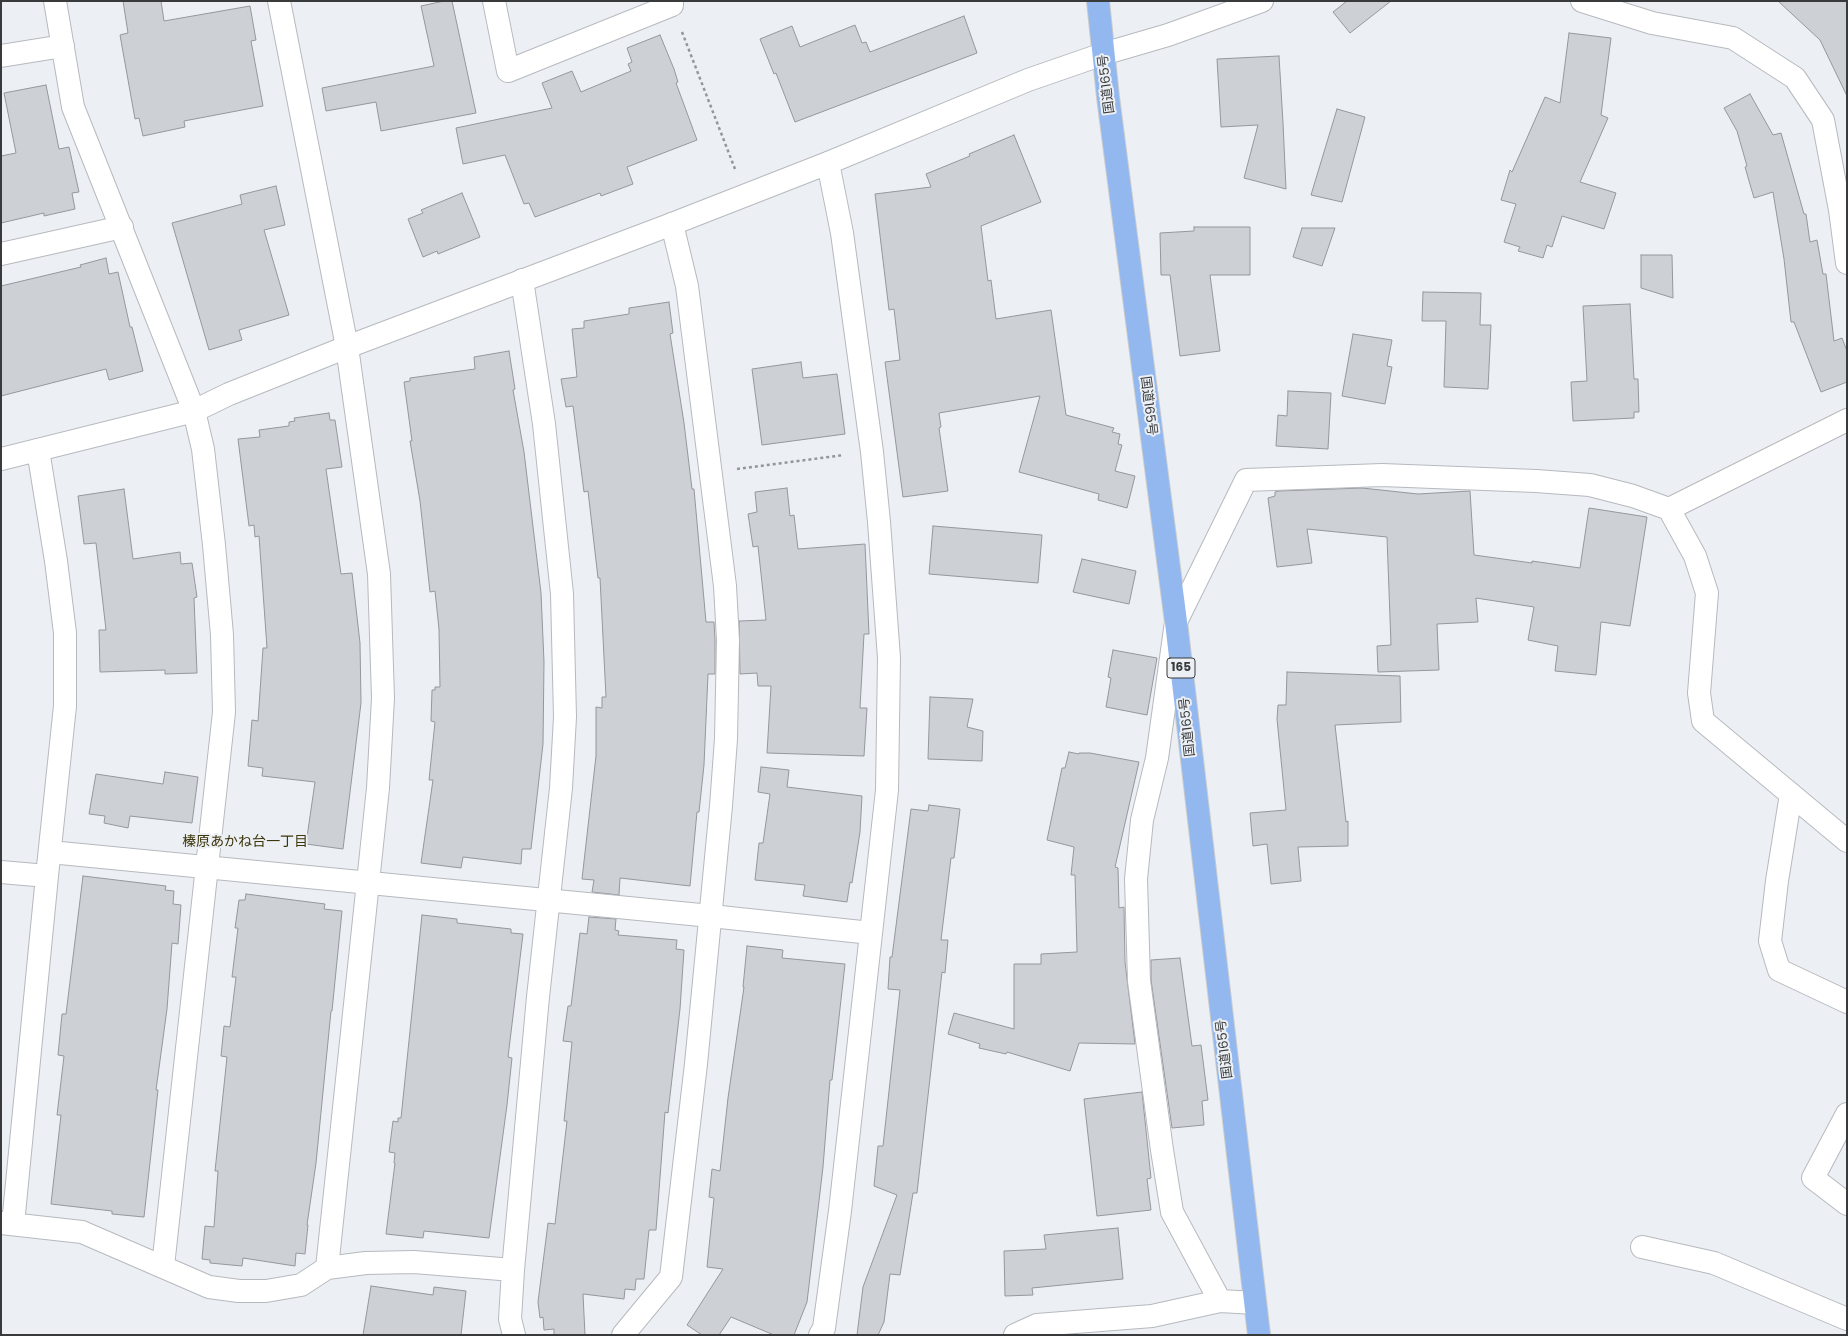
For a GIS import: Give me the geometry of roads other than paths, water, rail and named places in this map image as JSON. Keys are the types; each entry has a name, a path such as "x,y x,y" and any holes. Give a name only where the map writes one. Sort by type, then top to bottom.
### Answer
{"highway":[{"name":"国道165号","path":"1098,1 1103,54 1176,622 1259,1335"}],"street":[{"path":"55,1 74,107 194,411 203,449 222,635 224,712 163,1266"},
{"path":"279,1 346,347 378,574 382,632 382,713 378,788 327,1268"},
{"path":"494,1 508,71 672,3"},
{"path":"1,459 194,411 229,394 346,347 672,224 828,163 1028,80 1103,54 1168,35 1262,1"},
{"path":"1582,1 1652,23 1733,38 1794,78 1823,120 1840,210 1847,263"},
{"path":"1,56 63,46"},
{"path":"820,1335 824,1328 840,1211 887,790 889,658 879,522 872,452 842,233 828,163"},
{"path":"623,1335 671,1277 696,1064 722,806 726,739 728,640 725,586 687,286 672,224"},
{"path":"1,254 122,227"},
{"path":"514,1335 510,1319 513,1270 548,902 561,788 565,717 562,594 544,424 522,280"},
{"path":"1669,509 1847,420"},
{"path":"38,450 56,560 65,632 65,706 50,852 7,1223 82,1232 209,1287 246,1291 266,1291 301,1285 327,1268 366,1263 414,1262 513,1270"},
{"path":"1220,1301 1172,1212 1139,981 1136,879 1142,820 1157,758 1176,622 1246,480 1382,475 1536,481 1590,485 1633,496 1669,509 1695,556 1707,593 1699,693 1703,721 1847,841"},
{"path":"1791,794 1777,881 1770,941 1779,970 1847,1002"},
{"path":"50,852 548,902 711,916 871,933"},
{"path":"1,872 47,876"},
{"path":"1847,1114 1813,1178 1847,1204"},
{"path":"1642,1247 1714,1263 1847,1319"},
{"path":"1015,1335 1036,1325 1152,1316 1220,1301 1255,1303"}],"district":[{"name":"榛原あかね台一丁目","path":"245,842"}]}
